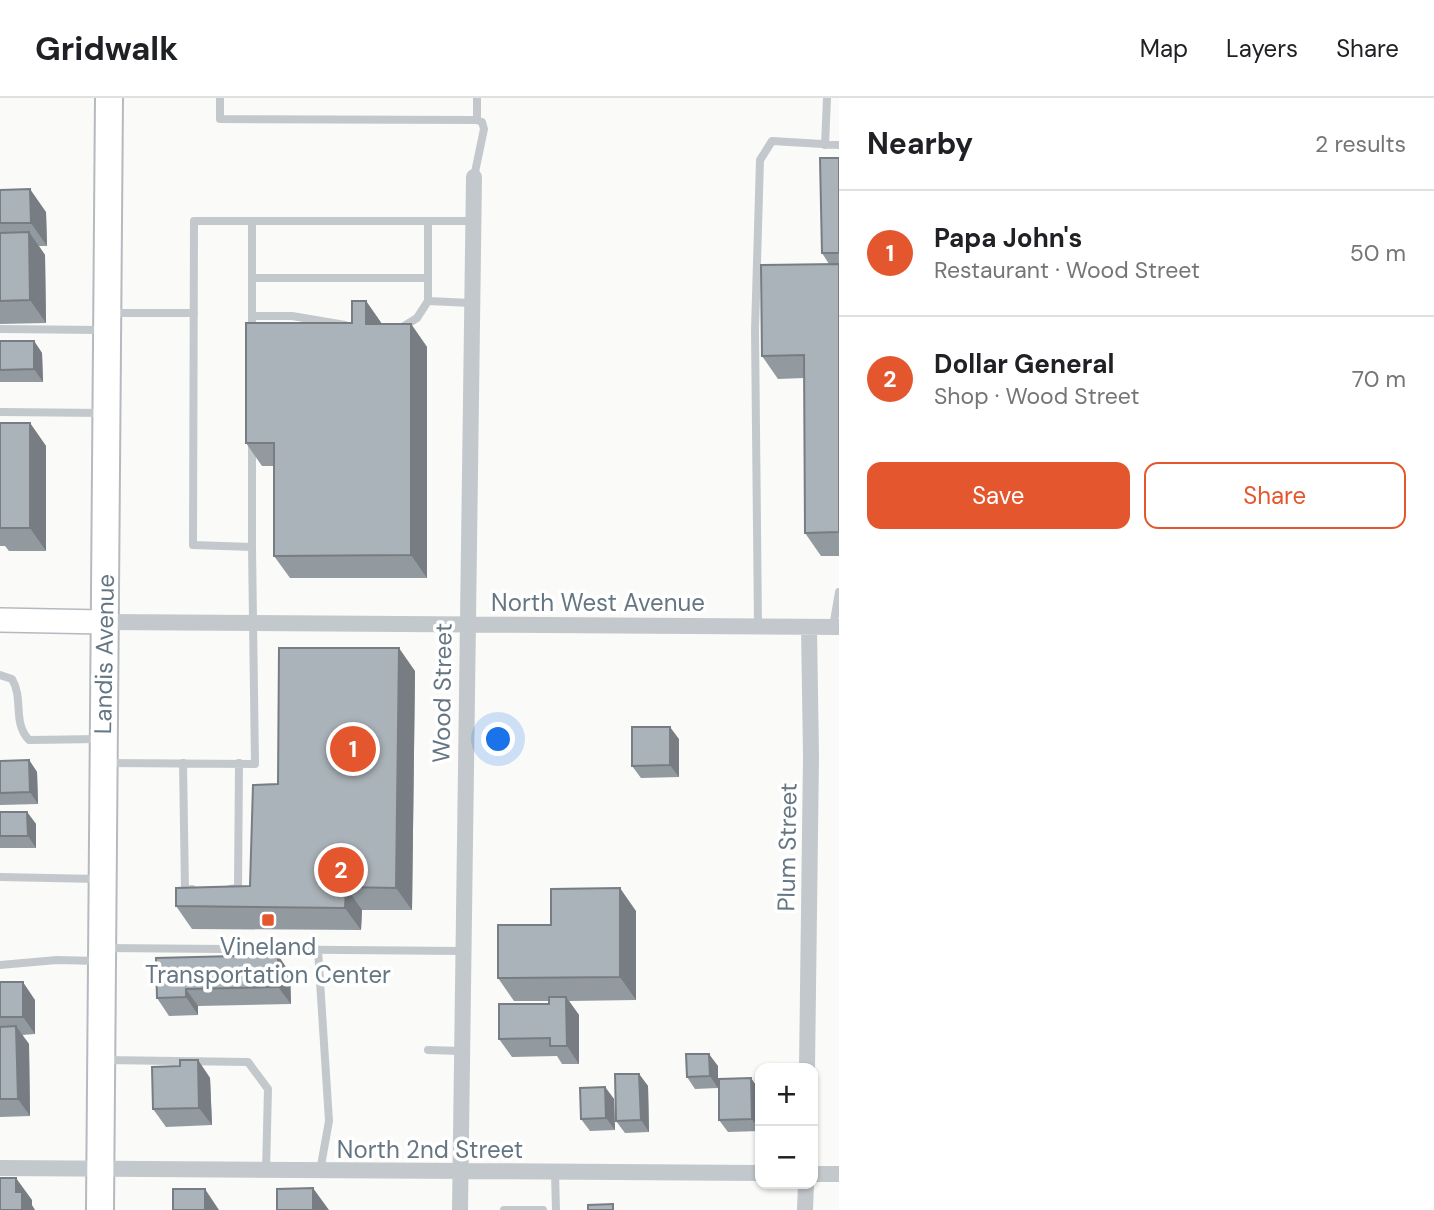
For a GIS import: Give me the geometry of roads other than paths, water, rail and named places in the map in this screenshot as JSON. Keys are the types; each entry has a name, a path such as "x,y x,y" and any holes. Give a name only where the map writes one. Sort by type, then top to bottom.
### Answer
{"main road":[{"name":"Landis Avenue","path":"100,1210 109,98"}],"street":[{"name":"Wood Street","path":"460,1210 474,177"},
{"path":"0,620 104,622"},
{"name":"North West Avenue","path":"104,622 836,627"},
{"name":"Plum Street","path":"807,1063 811,756 809,626"},
{"name":"North 2nd Street","path":"0,1168 755,1174"},
{"path":"818,1174 839,1174"},
{"path":"805,1210 806,1189"}],"lane":[{"path":"220,98 220,119 477,120 482,122 484,129 474,177"},
{"path":"477,98 477,120"},
{"path":"825,145 827,98"},
{"path":"758,626 755,330 760,160 772,141 839,145"},
{"path":"252,547 193,545 194,220 473,221"},
{"path":"252,221 252,344"},
{"path":"391,330 398,330 417,318 428,301 428,221"},
{"path":"252,278 428,278"},
{"path":"428,301 471,303"},
{"path":"0,329 194,313"},
{"path":"252,317 292,316 358,329"},
{"path":"0,412 106,413"},
{"path":"0,675 12,679 18,689 19,726 29,740 183,763 255,764 256,623 252,547 252,439"},
{"path":"836,627 839,592"},
{"path":"183,763 185,890 198,889"},
{"path":"225,889 238,888 239,763"},
{"path":"0,877 102,879"},
{"path":"0,965 102,955 318,950 462,951"},
{"path":"318,950 329,1121 320,1171"},
{"path":"428,1050 461,1051"},
{"path":"101,1060 248,1062 268,1089 267,1171"},
{"path":"555,1172 556,1210"},
{"path":"504,1210 543,1210"}],"place":[{"name":"Papa John's","path":"353,749"},
{"name":"Dollar General","path":"341,870"},
{"name":"Vineland Transportation Center","path":"268,920"}]}
